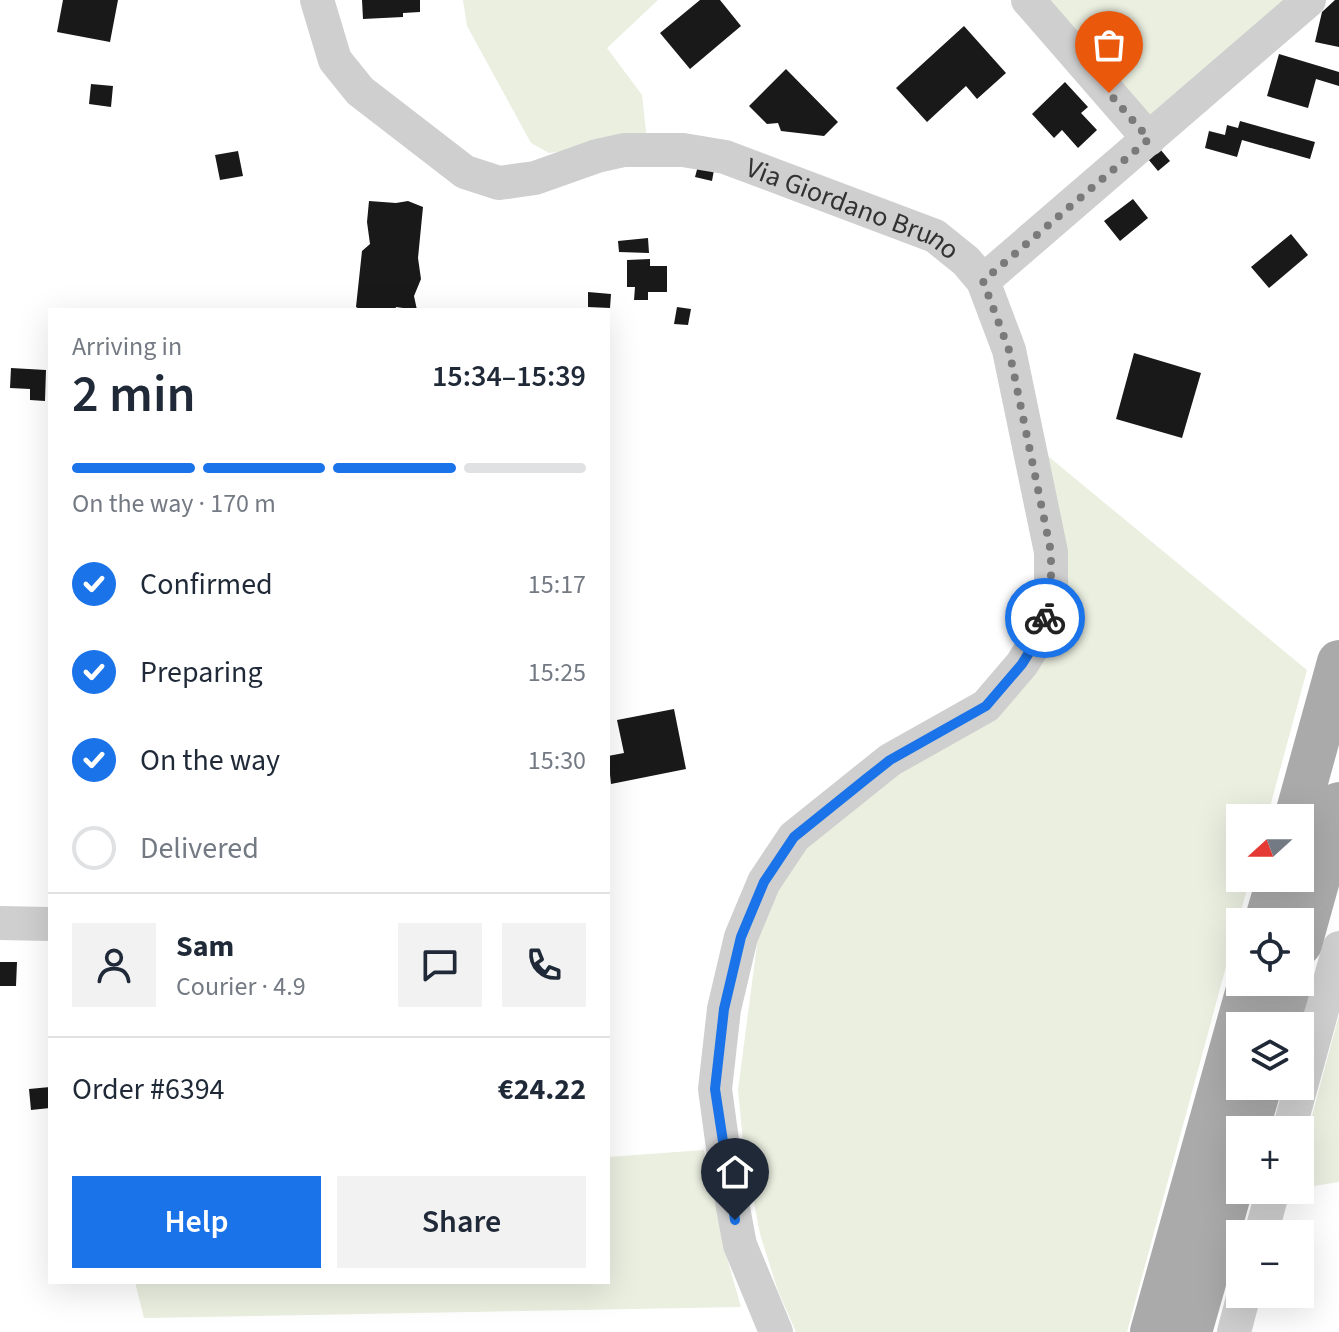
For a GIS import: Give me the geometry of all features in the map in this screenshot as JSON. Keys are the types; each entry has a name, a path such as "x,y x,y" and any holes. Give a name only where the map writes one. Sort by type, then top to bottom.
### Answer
{"main road":[{"path":"1300,804 1339,662"},
{"path":"1310,908 1339,804"},
{"path":"1152,1332 1246,996"},
{"path":"1190,1332 1226,1204"}],"street":[{"name":"Via Giordano Bruno","path":"317,0 335,60 360,91 465,172 499,183 535,178 624,150 683,150 725,157 935,236 966,261 983,281 1009,350 1051,552 1051,590 1043,630 1022,664 986,706 890,760 794,837 764,882 741,937 724,1009 715,1089 740,1245 776,1332"},
{"path":"1028,0 1149,139"},
{"path":"983,281 1309,0"},
{"path":"0,923 48,924"},
{"path":"1293,1116 1339,948"},
{"path":"1234,1332 1240,1308"}],"shaded area":[{"path":"463,0 658,0 607,48 642,95 647,140 549,153 531,143 467,26"},
{"path":"1042,0 1292,0 1156,120 1141,113"},
{"path":"1043,452 1307,670 1271,804 1226,804 1226,892 1246,892 1242,908 1226,908 1226,967 1127,1332 796,1332 778,1291 760,1234 744,1151 738,1090 758,937 781,885 807,845 897,771 1032,674"},
{"path":"1339,1015 1339,1182 1314,1186 1312,1116"},
{"path":"704,1150 741,1307 144,1318 136,1284 610,1284 610,1157"}],"building":[{"path":"63,0 118,0 110,42 57,32"},
{"path":"362,0 420,0 420,12 403,13 403,17 363,19"},
{"path":"700,0 720,0 741,26 690,69 660,33"},
{"path":"1339,0 1339,47 1315,42 1322,12"},
{"path":"964,26 1006,73 977,99 966,86 927,122 896,88"},
{"path":"1279,54 1339,72 1339,86 1316,79 1308,108 1267,96"},
{"path":"786,69 838,122 824,136 781,131 778,123 767,124 749,106"},
{"path":"1065,82 1088,107 1081,113 1097,130 1078,148 1062,130 1054,138 1032,114"},
{"path":"91,84 113,86 111,107 89,104"},
{"path":"1240,121 1315,142 1310,159 1242,140 1237,157 1205,148 1209,131 1225,135 1227,125 1238,128"},
{"path":"1160,149 1170,161 1158,171 1148,159"},
{"path":"238,151 243,176 220,180 215,155"},
{"path":"698,166 714,170 712,181 695,177"},
{"path":"1133,199 1148,218 1120,241 1104,221"},
{"path":"369,201 408,201 423,207 418,258 421,279 414,296 417,308 356,307 362,251 370,244 367,222"},
{"path":"1291,234 1308,255 1269,288 1251,267"},
{"path":"648,238 649,253 619,252 618,241"},
{"path":"650,259 650,266 667,266 667,292 648,292 648,300 634,300 635,287 627,287 627,260"},
{"path":"588,292 611,294 610,308 588,307"},
{"path":"677,307 691,309 688,325 674,324"},
{"path":"1134,353 1201,373 1182,438 1116,419"},
{"path":"11,368 46,370 45,401 30,400 30,389 10,388"},
{"path":"674,709 686,769 611,784 610,756 624,753 617,720"},
{"path":"0,962 17,962 16,986 0,986"},
{"path":"48,1087 48,1108 31,1110 29,1089"}],"way so far":[{"path":"1045,618 1051,590 1051,552 1009,350 983,281 1149,139 1109,93"}],"route":[{"path":"735,1220 715,1089 724,1009 741,937 764,882 794,837 866,779 890,760 986,706 1022,664 1043,630 1045,618"}]}
